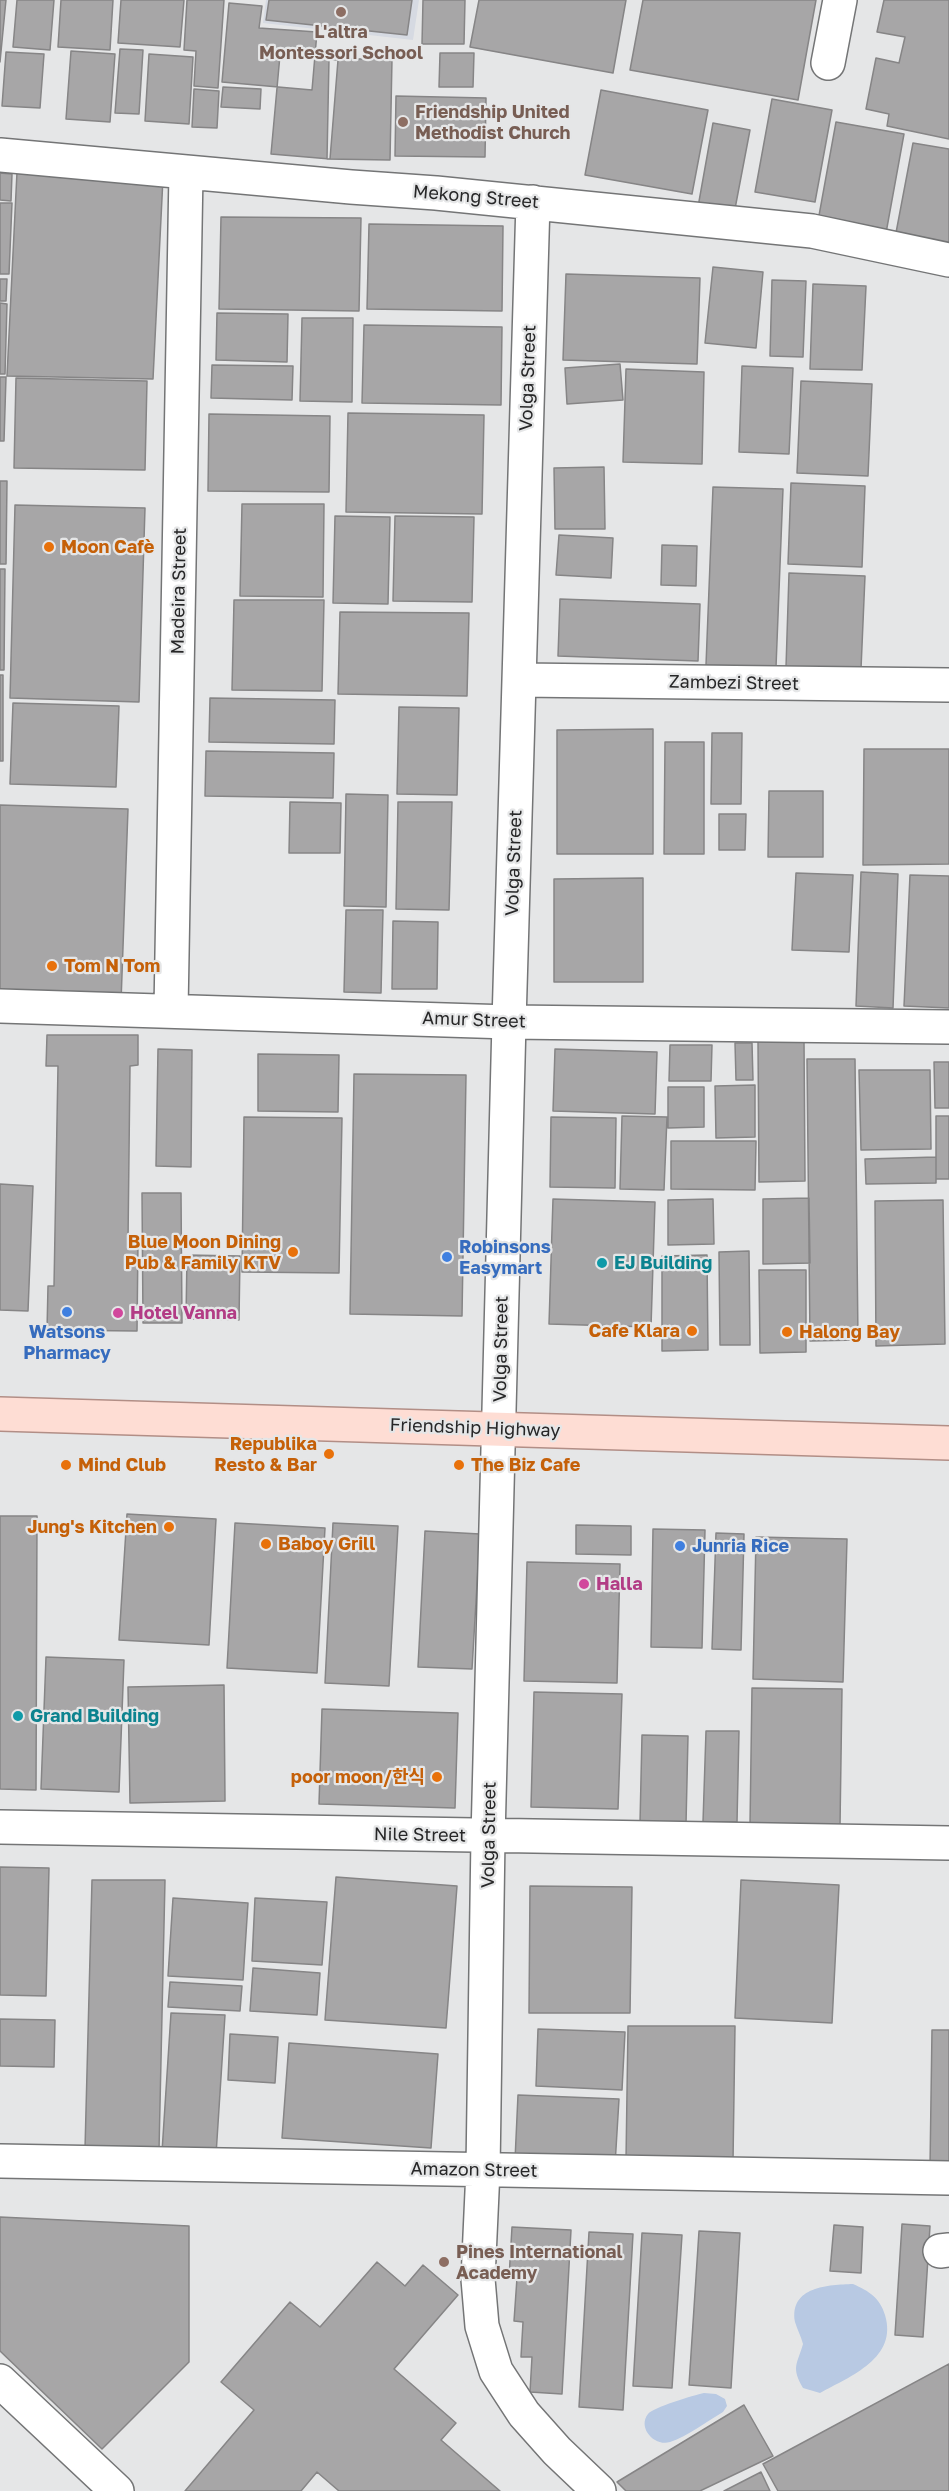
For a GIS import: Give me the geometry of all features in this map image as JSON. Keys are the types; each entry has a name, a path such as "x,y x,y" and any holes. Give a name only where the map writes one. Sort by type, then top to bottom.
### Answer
{"main road":[{"name":"Friendship Highway","path":"0,1414 949,1443"}],"street":[{"path":"828,63 840,0"},
{"name":"Mekong Street","path":"0,154 533,202 812,231 949,260"},
{"name":"Madeira Street","path":"171,1010 186,172"},
{"name":"Volga Street","path":"533,202 509,1022 483,2170 478,2279 482,2326 496,2371 524,2414 557,2451 600,2491"},
{"name":"Zambezi Street","path":"520,680 949,685"},
{"name":"Amur Street","path":"0,1006 509,1022 949,1027"},
{"name":"Nile Street","path":"0,1827 949,1843"},
{"name":"Amazon Street","path":"0,2161 949,2178"},
{"path":"0,2381 117,2491"}],"shaded area":[{"name":"L'altra Montessori School","path":"266,0 419,0 413,40 263,23"}],"water":[{"path":"853,2284 869,2292 880,2304 885,2315 887,2330 885,2343 869,2364 845,2380 820,2393 803,2388 796,2370 803,2344 795,2322 798,2301 804,2294 813,2290 833,2285"},
{"path":"704,2393 716,2394 725,2399 727,2406 723,2412 690,2433 670,2442 659,2442 649,2435 645,2419 651,2411"}],"building":[{"path":"0,0 6,0 0,62"},
{"path":"17,0 54,0 50,50 13,47"},
{"path":"61,0 113,0 110,50 58,47"},
{"path":"121,0 184,0 180,47 118,43"},
{"path":"187,0 224,0 218,88 194,86 196,51 184,50"},
{"name":"L'altra Montessori School","path":"269,0 412,0 407,35 266,20"},
{"path":"423,0 465,0 464,44 422,44"},
{"path":"479,0 626,0 613,73 470,47"},
{"path":"643,0 816,0 798,100 630,70"},
{"path":"884,0 949,0 949,139 887,126 889,114 866,109 876,58 899,63 905,37 877,32"},
{"path":"229,3 262,6 259,28 317,32 312,90 222,82"},
{"path":"120,49 143,50 139,114 115,113"},
{"path":"71,51 115,54 110,122 66,119"},
{"path":"6,52 44,54 40,108 2,106"},
{"path":"440,53 474,53 473,87 439,87"},
{"path":"149,54 193,57 189,124 145,121"},
{"path":"280,55 338,60 330,159 271,154"},
{"path":"329,59 392,59 390,160 327,159"},
{"path":"223,87 261,89 260,109 221,107"},
{"path":"194,89 219,91 217,128 192,127"},
{"path":"601,90 708,110 692,194 585,175"},
{"path":"396,96 486,98 485,157 395,156"},
{"path":"772,99 832,110 815,202 755,192"},
{"path":"836,122 904,134 886,233 818,221"},
{"path":"713,123 750,130 734,214 698,207"},
{"path":"913,143 949,149 949,248 895,238"},
{"path":"17,172 163,178 153,379 7,376"},
{"path":"0,173 12,174 11,201 0,200"},
{"path":"0,203 12,203 9,274 0,274"},
{"path":"221,217 361,218 359,311 219,309"},
{"path":"369,224 503,226 502,311 367,309"},
{"path":"713,267 763,272 756,348 705,343"},
{"path":"566,274 700,278 697,364 563,360"},
{"path":"0,279 7,279 6,301 0,301"},
{"path":"772,280 806,281 803,357 770,356"},
{"path":"813,284 866,286 862,370 810,369"},
{"path":"0,303 7,304 5,374 0,374"},
{"path":"217,313 288,314 287,362 216,360"},
{"path":"302,318 353,318 352,402 300,401"},
{"path":"364,325 502,327 501,405 362,403"},
{"path":"620,364 623,400 567,404 565,368"},
{"path":"212,365 293,366 292,400 211,398"},
{"path":"742,366 793,368 789,454 739,452"},
{"path":"626,369 704,372 702,464 623,462"},
{"path":"0,377 6,377 4,441 0,441"},
{"path":"16,378 147,381 145,470 14,468"},
{"path":"801,381 872,384 868,476 797,473"},
{"path":"348,413 484,415 482,514 346,512"},
{"path":"209,414 330,416 329,492 208,491"},
{"path":"604,467 605,529 555,529 554,468"},
{"path":"0,481 7,481 6,564 0,564"},
{"path":"791,483 865,486 862,567 788,564"},
{"path":"713,487 783,489 776,667 706,665"},
{"path":"242,504 324,504 323,597 240,596"},
{"path":"15,505 145,508 139,702 10,698"},
{"path":"335,516 390,517 388,604 333,603"},
{"path":"395,516 474,517 472,602 393,601"},
{"path":"559,535 613,538 611,578 556,575"},
{"path":"662,545 697,546 696,586 661,585"},
{"path":"0,569 5,569 4,670 0,670"},
{"path":"789,573 865,576 861,669 786,667"},
{"path":"560,599 700,604 698,661 558,656"},
{"path":"234,600 324,600 322,691 232,690"},
{"path":"340,612 469,613 467,696 338,694"},
{"path":"0,675 3,675 3,761 0,761"},
{"path":"210,698 335,700 334,744 209,742"},
{"path":"13,703 119,706 116,787 10,784"},
{"path":"399,707 459,708 457,795 397,794"},
{"path":"653,729 653,854 557,854 557,730"},
{"path":"712,733 742,733 741,804 711,804"},
{"path":"665,742 704,742 704,854 664,854"},
{"path":"864,749 949,749 949,864 863,865"},
{"path":"206,751 334,753 333,798 205,796"},
{"path":"769,791 823,791 823,857 768,857"},
{"path":"346,794 388,795 386,907 344,906"},
{"path":"290,802 341,803 340,853 289,853"},
{"path":"398,802 452,802 449,910 396,909"},
{"path":"0,805 128,809 121,1002 0,998"},
{"path":"719,814 746,814 745,850 719,850"},
{"path":"861,872 898,874 893,1008 856,1006"},
{"path":"796,873 853,875 849,952 792,950"},
{"path":"910,875 949,876 949,1008 904,1006"},
{"path":"643,878 643,982 554,982 554,879"},
{"path":"346,910 383,910 381,993 344,992"},
{"path":"393,921 438,922 437,989 392,989"},
{"path":"47,1035 138,1035 138,1065 130,1066 128,1241 138,1241 137,1331 47,1330 48,1286 54,1286 58,1066 46,1066"},
{"path":"804,1040 805,1181 759,1182 758,1041"},
{"path":"735,1043 752,1043 753,1080 736,1080"},
{"path":"670,1045 712,1045 711,1081 669,1081"},
{"path":"158,1049 192,1050 191,1167 156,1166"},
{"path":"555,1049 657,1052 655,1114 553,1111"},
{"path":"258,1054 339,1055 338,1112 258,1111"},
{"path":"807,1059 855,1059 858,1340 810,1341"},
{"path":"934,1062 949,1062 949,1108 935,1108"},
{"path":"859,1070 930,1070 931,1149 861,1150"},
{"path":"354,1074 466,1075 462,1316 350,1314"},
{"path":"755,1085 755,1137 716,1138 715,1086"},
{"path":"668,1087 704,1087 704,1127 668,1128"},
{"path":"622,1116 667,1117 664,1190 620,1189"},
{"path":"936,1116 949,1116 949,1179 936,1179"},
{"path":"244,1117 342,1118 339,1273 242,1272"},
{"path":"551,1117 616,1118 615,1188 550,1187"},
{"path":"671,1141 756,1141 755,1190 671,1189"},
{"path":"936,1157 936,1183 866,1184 865,1159"},
{"path":"0,1184 33,1186 28,1311 0,1310"},
{"path":"142,1193 181,1193 182,1323 143,1323"},
{"path":"809,1198 810,1263 763,1264 763,1199"},
{"name":"EJ Building","path":"553,1199 655,1202 651,1327 549,1324"},
{"path":"713,1199 714,1244 668,1245 668,1200"},
{"path":"943,1200 945,1344 876,1346 875,1201"},
{"path":"749,1251 750,1345 720,1345 719,1252"},
{"path":"187,1255 240,1256 239,1320 186,1319"},
{"path":"707,1255 708,1350 662,1351 662,1256"},
{"path":"759,1270 806,1270 806,1352 760,1353"},
{"path":"127,1514 216,1519 209,1645 119,1640"},
{"name":"Grand Building","path":"0,1516 37,1516 36,1790 0,1789"},
{"path":"235,1523 325,1528 317,1673 227,1668"},
{"path":"333,1523 398,1526 389,1686 325,1683"},
{"path":"576,1525 631,1526 631,1555 576,1554"},
{"path":"653,1529 705,1530 702,1648 651,1647"},
{"path":"425,1531 480,1534 472,1669 418,1667"},
{"path":"716,1533 744,1534 741,1650 712,1649"},
{"path":"756,1537 847,1539 843,1682 753,1679"},
{"path":"527,1562 620,1564 617,1683 524,1681"},
{"path":"46,1657 124,1660 119,1792 41,1789"},
{"path":"224,1685 225,1801 130,1803 128,1687"},
{"path":"752,1688 842,1689 840,1826 750,1825"},
{"path":"534,1692 622,1694 618,1809 531,1807"},
{"path":"322,1709 458,1713 455,1808 319,1804"},
{"path":"706,1731 739,1731 737,1822 703,1822"},
{"path":"642,1735 688,1736 686,1824 640,1823"},
{"path":"0,1867 49,1868 46,1996 0,1995"},
{"path":"336,1877 457,1886 446,2028 325,2020"},
{"path":"92,1880 165,1880 159,2150 85,2149"},
{"path":"741,1880 839,1885 832,2023 735,2018"},
{"path":"530,1886 632,1887 630,2013 529,2013"},
{"path":"173,1898 248,1903 243,1980 168,1976"},
{"path":"255,1898 327,1902 322,1965 252,1961"},
{"path":"253,1968 320,1973 317,2015 250,2011"},
{"path":"170,1982 242,1986 240,2011 168,2007"},
{"path":"171,2013 225,2015 216,2155 162,2152"},
{"path":"0,2019 55,2020 54,2067 0,2066"},
{"path":"628,2026 735,2026 733,2161 626,2160"},
{"path":"538,2029 625,2032 622,2090 536,2086"},
{"path":"932,2030 949,2030 949,2167 930,2167"},
{"path":"230,2034 278,2037 275,2083 228,2080"},
{"path":"289,2043 438,2054 431,2148 282,2138"},
{"path":"518,2095 619,2099 615,2165 515,2160"},
{"path":"0,2217 189,2226 189,2362 102,2449 0,2351"},
{"path":"902,2224 930,2226 923,2337 895,2335"},
{"path":"834,2225 863,2227 861,2273 830,2271"},
{"path":"512,2227 571,2230 562,2394 530,2392 532,2357 521,2357 523,2322 514,2321 517,2278 509,2278"},
{"path":"699,2231 740,2233 731,2388 689,2385"},
{"path":"589,2232 633,2234 623,2410 579,2407"},
{"path":"642,2233 682,2235 672,2388 633,2386"},
{"path":"377,2262 405,2286 423,2265 458,2295 394,2369 456,2423 441,2440 500,2491 339,2491 317,2472 301,2491 185,2491 254,2410 221,2382 290,2302 320,2327"},
{"path":"949,2364 949,2491 778,2491 763,2464"},
{"path":"744,2405 773,2456 700,2491 626,2491 617,2482"},
{"path":"761,2472 770,2491 724,2491"}],"place":[{"name":"L'altra Montessori School","path":"341,12"},
{"name":"Friendship United Methodist Church","path":"403,122"},
{"name":"Moon Cafè","path":"49,547"},
{"name":"Tom N Tom","path":"52,966"},
{"name":"Blue Moon Dining Pub & Family KTV","path":"293,1252"},
{"name":"Robinsons Easymart","path":"447,1257"},
{"name":"EJ Building","path":"602,1263"},
{"name":"Watsons Pharmacy","path":"67,1312"},
{"name":"Hotel Vanna","path":"118,1313"},
{"name":"Cafe Klara","path":"692,1331"},
{"name":"Halong Bay","path":"787,1332"},
{"name":"Republika Resto & Bar","path":"329,1454"},
{"name":"Mind Club","path":"66,1465"},
{"name":"The Biz Cafe","path":"459,1465"},
{"name":"Jung's Kitchen","path":"169,1527"},
{"name":"Baboy Grill","path":"266,1544"},
{"name":"Junria Rice","path":"680,1546"},
{"name":"Halla","path":"584,1584"},
{"name":"Grand Building","path":"18,1716"},
{"name":"poor moon/한식","path":"437,1777"},
{"name":"Pines International Academy","path":"444,2262"}]}
